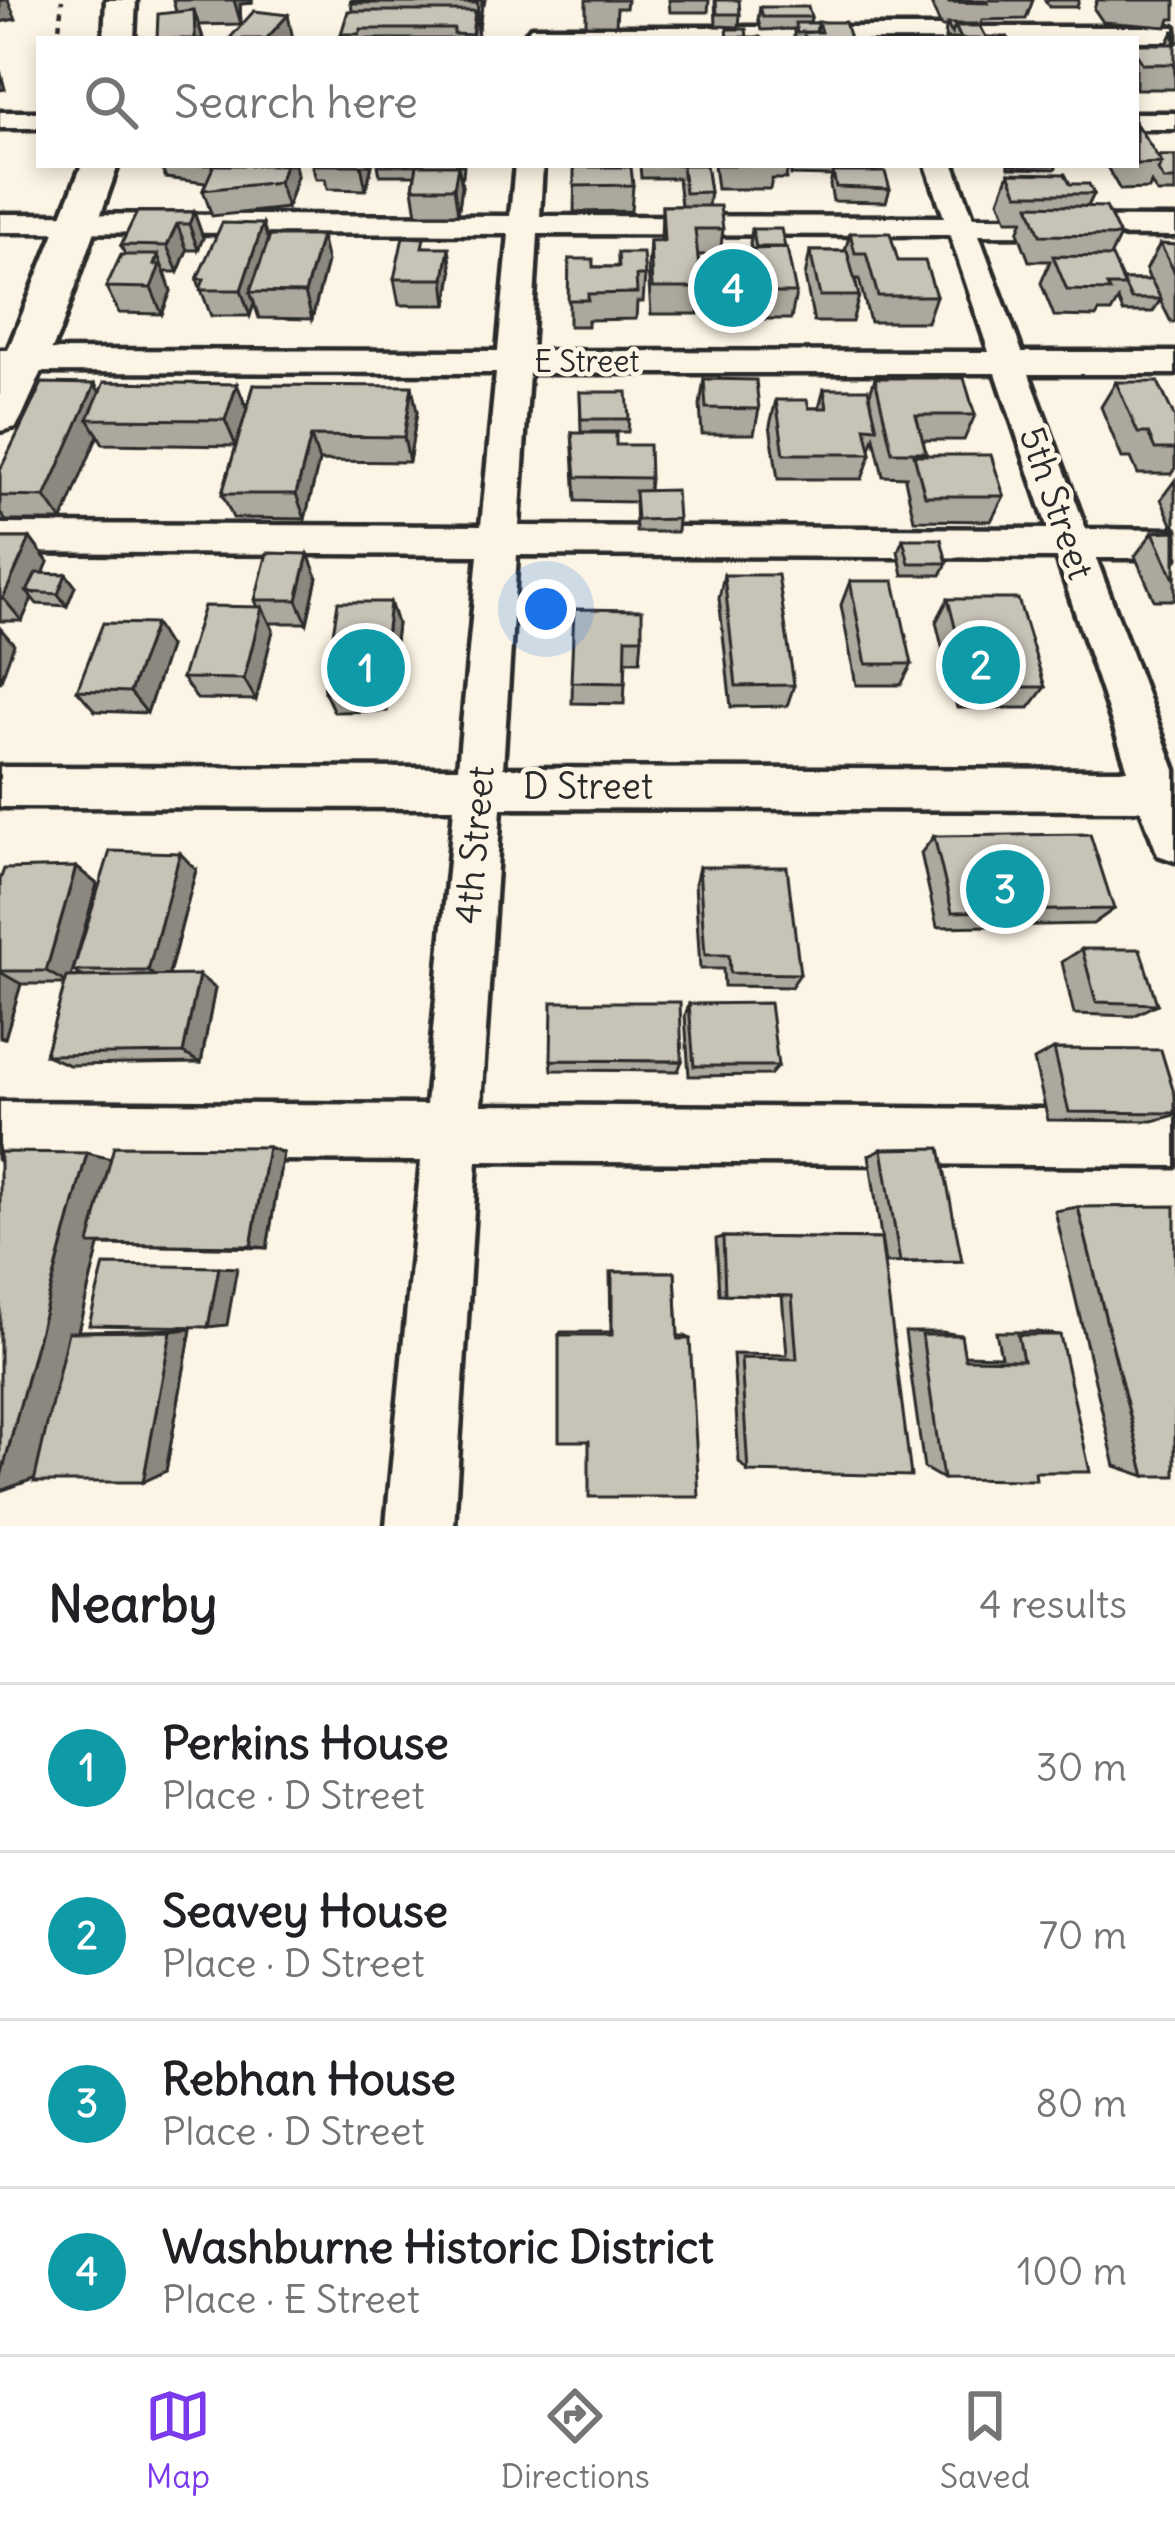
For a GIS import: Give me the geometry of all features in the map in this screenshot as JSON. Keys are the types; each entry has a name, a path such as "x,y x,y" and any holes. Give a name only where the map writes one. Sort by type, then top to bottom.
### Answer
{"main road":[{"path":"119,36 121,0"},
{"path":"0,416 13,361 80,224 99,168"}],"street":[{"path":"542,0 539,35 1175,34"},
{"path":"882,0 894,36"},
{"path":"0,120 36,120"},
{"path":"1139,121 1175,121"},
{"name":"4th Street","path":"420,1526 529,168"},
{"name":"5th Street","path":"941,168 1071,544 1166,790 1175,840"},
{"path":"0,223 1175,226"},
{"name":"E Street","path":"13,361 1175,363"},
{"path":"0,538 1175,544"},
{"name":"D Street","path":"0,787 1166,790"},
{"path":"0,1130 1175,1138"}],"path":[{"path":"58,36 62,0"}],"building":[{"path":"351,0 477,0 350,3"},
{"path":"716,0 739,0 740,14 717,14"},
{"path":"984,0 987,3 948,2"},
{"path":"760,7 808,7 811,17 763,17"},
{"path":"194,10 195,36 157,36 158,14"},
{"path":"254,11 288,15 269,36 232,36"},
{"path":"348,11 475,11 472,35 454,34 454,29 361,29 359,34 341,34"},
{"path":"818,22 845,22 849,36 804,36 803,32 821,32"},
{"path":"795,23 818,23 816,32 797,33"},
{"path":"955,26 980,26 985,36 960,36"},
{"path":"727,29 746,29 747,36 728,36"},
{"path":"1139,44 1175,44 1175,64 1143,64"},
{"path":"1139,128 1162,163 1139,164"},
{"path":"1157,156 1175,156 1175,180 1164,180"},
{"path":"213,168 284,168 279,182 203,190"},
{"path":"416,168 457,168 454,188 413,188"},
{"path":"574,168 631,168 633,185 574,186"},
{"path":"682,168 706,168 710,192 685,193"},
{"path":"833,172 885,172 890,189 836,187"},
{"path":"1009,173 1065,174 1070,184 1089,184 1094,194 1018,194"},
{"path":"1029,205 1106,207 1120,236 1040,235"},
{"path":"662,206 720,206 723,229 695,229 701,288 652,288 650,241 664,241"},
{"path":"137,212 194,212 189,224 177,224 167,246 121,245"},
{"path":"222,223 263,224 241,290 200,290 204,279 197,279"},
{"path":"752,229 781,229 785,247 756,247"},
{"path":"850,233 890,233 898,261 925,261 936,296 878,296 866,253 855,253"},
{"path":"270,236 321,236 305,293 250,292"},
{"path":"403,237 424,238 422,247 449,247 444,279 394,279"},
{"path":"1160,244 1175,245 1175,273"},
{"path":"787,248 796,293 760,293 752,249"},
{"path":"810,251 847,251 859,296 820,296"},
{"path":"618,253 643,253 645,276 636,276 637,293 588,294 588,300 568,300 569,259 593,259 593,267 619,267"},
{"path":"121,255 158,255 154,265 160,265 151,288 106,287"},
{"path":"1053,256 1112,257 1125,286 1107,286 1110,291 1067,290"},
{"path":"1122,280 1151,280 1161,299 1131,299"},
{"path":"875,378 964,378 975,415 916,415 926,452 892,452"},
{"path":"704,379 756,380 759,409 706,408"},
{"path":"104,382 237,384 225,420 88,419"},
{"path":"1116,382 1158,382 1175,418 1175,449 1155,449 1148,433 1138,433"},
{"path":"42,383 95,384 45,497 0,496 0,470"},
{"path":"254,385 412,386 404,437 311,436 296,494 222,494"},
{"path":"824,389 868,389 877,428 865,427 871,454 784,454 776,400 807,400 809,408 827,408"},
{"path":"580,392 627,392 629,419 581,419"},
{"path":"572,433 616,433 616,445 649,445 650,478 576,477"},
{"path":"914,455 991,455 1004,496 925,496"},
{"path":"676,490 678,519 637,520 635,491"},
{"path":"1175,531 1175,577 1173,577 1153,532"},
{"path":"0,538 30,538 3,598 0,598"},
{"path":"903,539 941,539 947,563 909,563"},
{"path":"267,553 308,554 297,600 255,600"},
{"path":"36,573 66,574 58,594 27,592"},
{"path":"724,575 778,575 794,685 736,686"},
{"path":"850,581 894,581 912,664 866,664"},
{"path":"948,599 1018,599 1045,687 970,687"},
{"path":"338,602 390,602 380,690 324,691"},
{"path":"204,606 262,607 244,679 182,678"},
{"path":"574,609 642,610 642,638 626,638 625,683 571,682"},
{"path":"103,623 155,624 130,692 77,690"},
{"path":"1090,834 1114,909 952,912 934,836"},
{"path":"110,851 180,853 148,971 73,971"},
{"path":"76,867 46,971 0,971 4,869"},
{"path":"699,867 787,867 800,974 730,973 729,955 705,955"},
{"path":"1082,949 1140,949 1157,1004 1096,1002"},
{"path":"199,975 183,1053 45,1055 67,977"},
{"path":"552,1002 680,1002 682,1061 551,1060"},
{"path":"770,1003 778,1066 694,1066 689,1004"},
{"path":"1054,1049 1161,1050 1175,1096 1175,1113 1069,1112"},
{"path":"114,1146 268,1147 251,1246 89,1244"},
{"path":"940,1148 962,1261 900,1262 882,1149"},
{"path":"0,1152 87,1153 0,1480"},
{"path":"1175,1206 1175,1476 1145,1476 1078,1207"},
{"path":"723,1237 881,1239 911,1476 748,1472 741,1358 797,1359 792,1296 725,1294"},
{"path":"104,1265 219,1267 208,1327 89,1325"},
{"path":"612,1272 675,1272 678,1339 690,1339 699,1497 589,1497 589,1441 559,1441 559,1335 612,1335"},
{"path":"171,1331 143,1482 34,1482 68,1332"},
{"path":"922,1335 961,1335 965,1359 1023,1360 1018,1335 1060,1335 1090,1472 1035,1472 1036,1480 943,1479"}],"place":[{"name":"Washburne Historic District","path":"733,288"},
{"name":"Seavey House","path":"981,665"},
{"name":"Perkins House","path":"366,668"},
{"name":"Rebhan House","path":"1005,889"}]}
